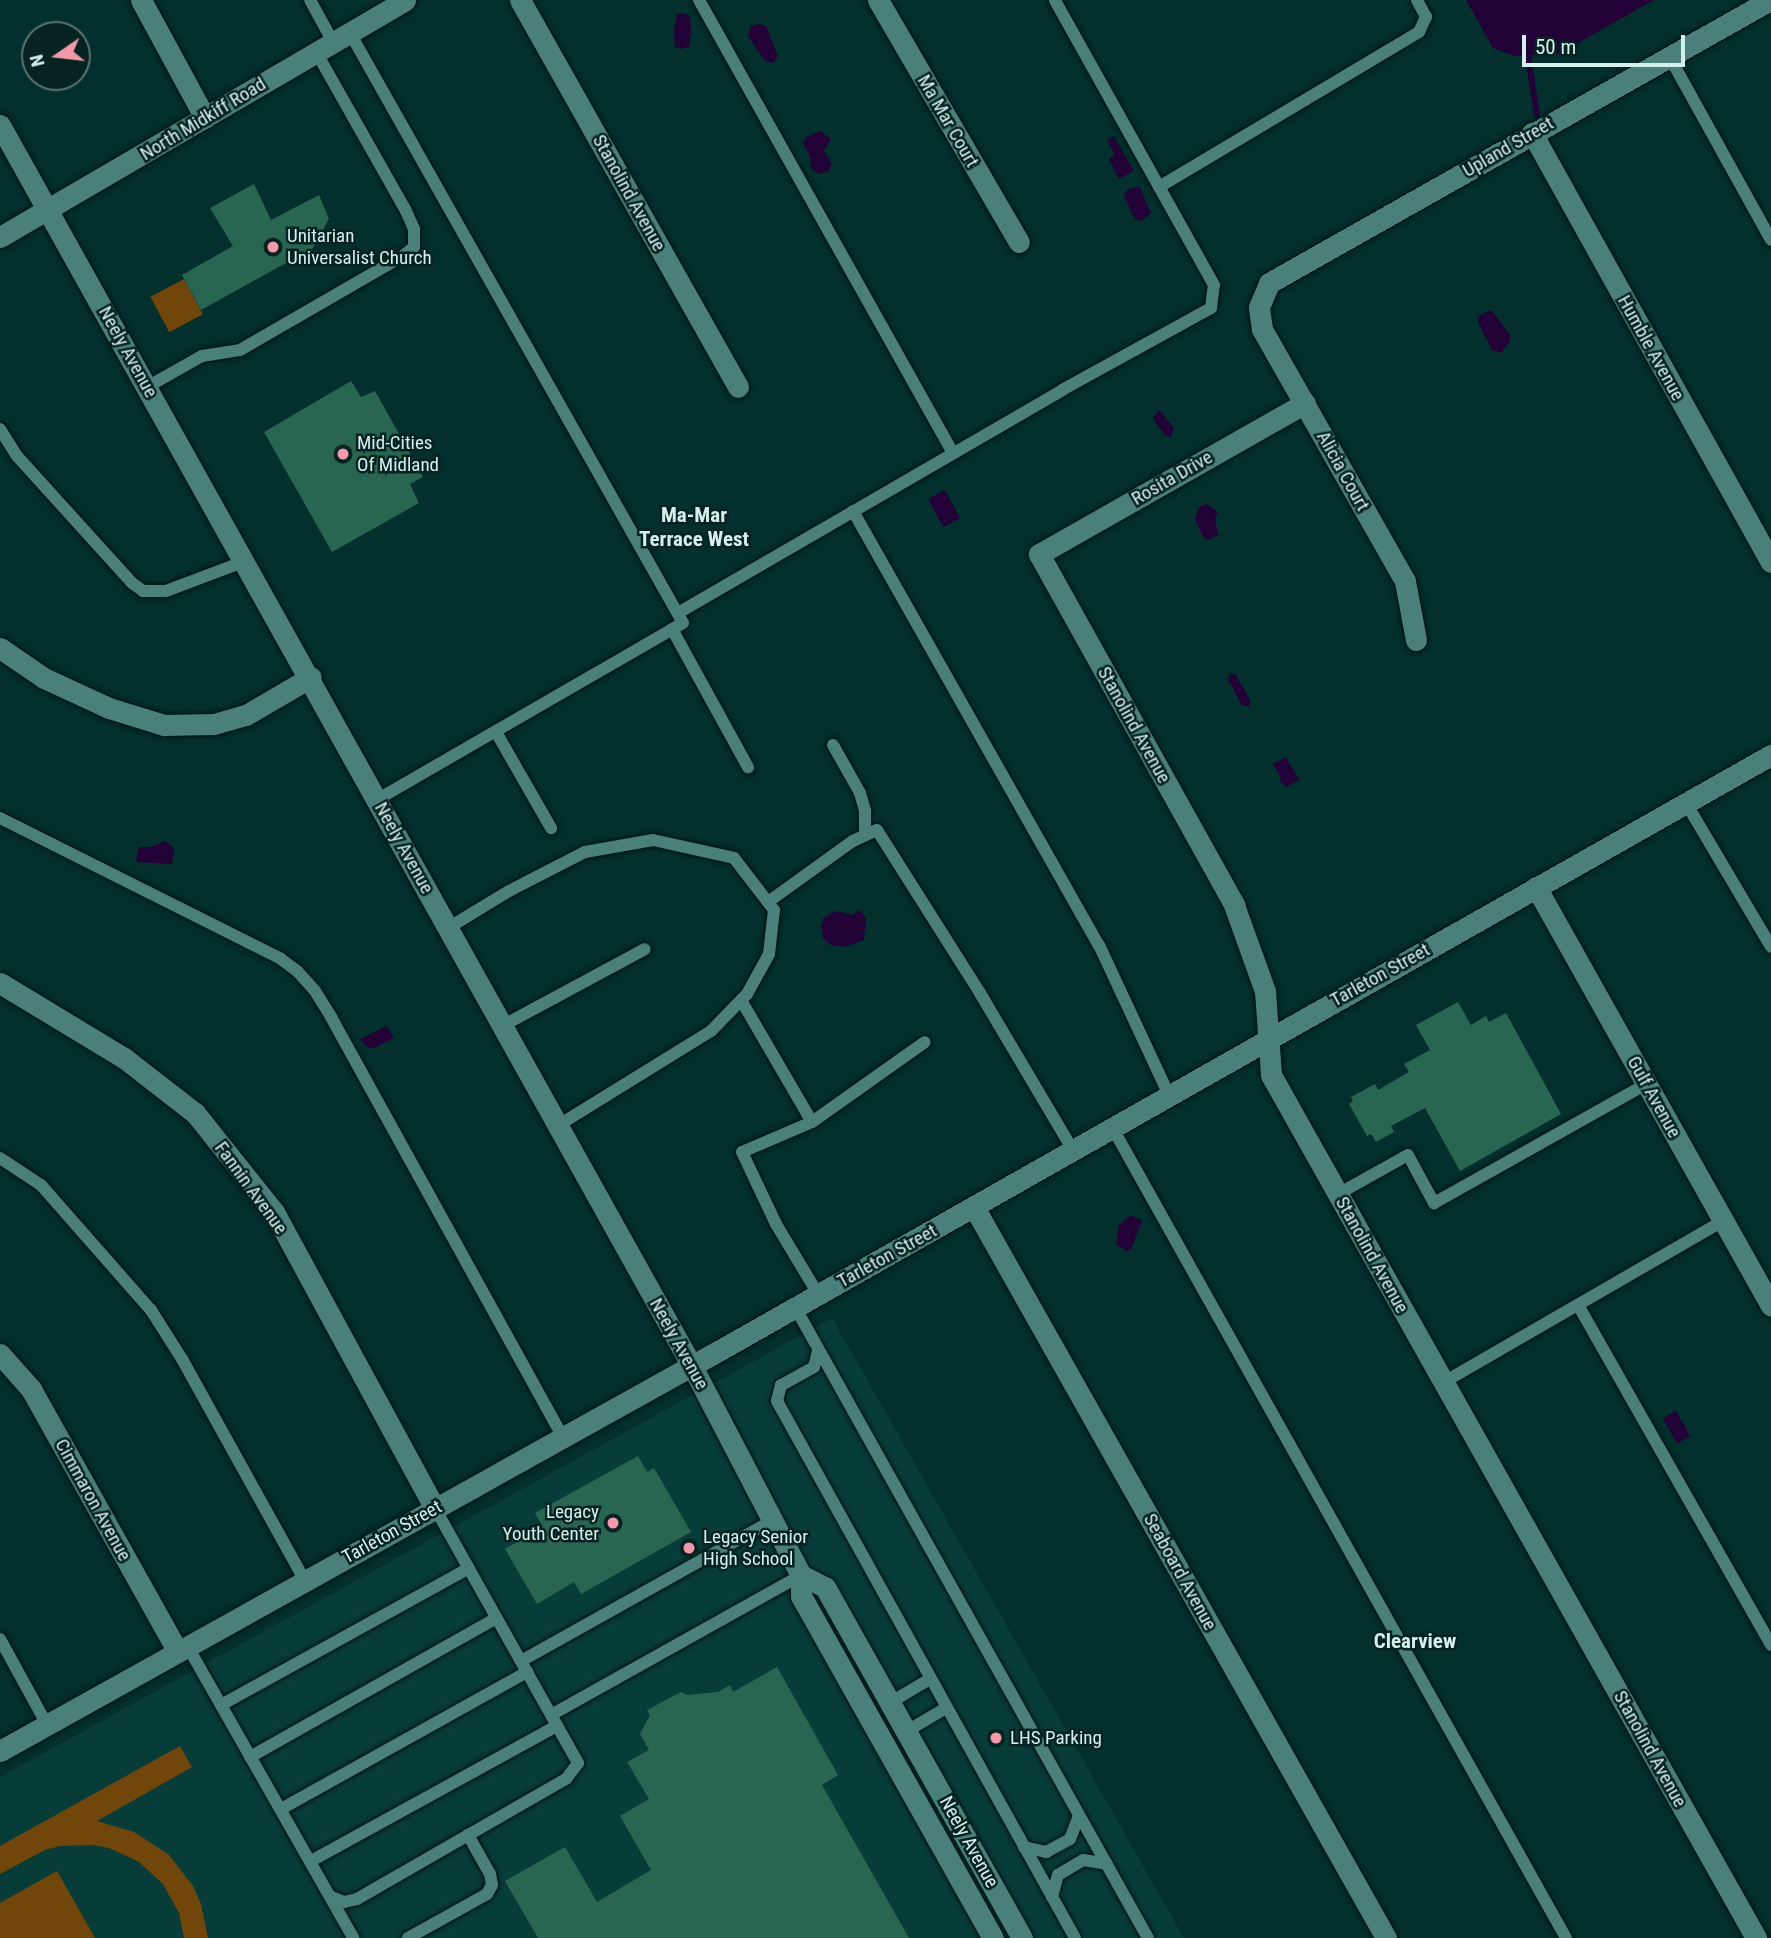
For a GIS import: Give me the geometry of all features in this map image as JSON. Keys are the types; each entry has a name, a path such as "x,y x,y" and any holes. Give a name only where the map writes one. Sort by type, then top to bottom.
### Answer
{"street":[{"path":"141,0 205,118"},
{"name":"North Midkiff Road","path":"0,237 405,0"},
{"name":"Stanolind Avenue","path":"520,0 738,387"},
{"name":"Ma Mar Court","path":"878,0 1019,242"},
{"name":"Upland Street","path":"1259,307 1269,284 1770,0"},
{"name":"Neely Avenue","path":"0,125 311,677 692,1366 801,1574 801,1596 993,1938"},
{"name":"Humble Avenue","path":"1532,133 1771,562"},
{"name":"Alicia Court","path":"1259,307 1262,329 1405,581 1416,640"},
{"name":"Rosita Drive","path":"1039,554 1305,403"},
{"name":"Stanolind Avenue","path":"1039,554 1234,905 1265,991 1266,1039 1271,1075 1756,1938"},
{"path":"0,648 44,678 109,708 164,725 214,724 246,715 311,677"},
{"name":"Tarleton Street","path":"0,1751 692,1366 1771,755"},
{"name":"Gulf Avenue","path":"1536,887 1771,1306"},
{"name":"Fannin Avenue","path":"0,983 124,1058 195,1113 274,1212 435,1508"},
{"name":"Seaboard Avenue","path":"974,1207 1385,1938"},
{"name":"Cimmaron Avenue","path":"0,1354 31,1388 183,1649"},
{"name":"Neely Avenue","path":"801,1574 825,1587 1022,1938"}],"lane":[{"path":"310,0 683,623 378,799"},
{"path":"699,0 953,453"},
{"path":"678,613 953,453 1211,308 1214,285 1055,0"},
{"path":"1159,187 1419,32 1426,17 1417,0"},
{"path":"147,387 202,356 240,350 403,256 414,247 414,229 333,42"},
{"path":"1669,57 1771,240"},
{"path":"0,429 17,456 132,583 143,591 166,591 246,561"},
{"path":"853,511 1092,933 1169,1095"},
{"path":"673,629 748,766"},
{"path":"496,732 551,828"},
{"path":"833,745 860,793 865,811 865,835"},
{"path":"1686,803 1771,947"},
{"path":"0,818 281,959 315,990 563,1437"},
{"path":"768,902 865,835 877,830 980,993 1073,1150"},
{"path":"448,928 509,891 585,852 653,840 734,858 774,909 769,954 741,1000 711,1031 557,1126"},
{"path":"502,1026 645,949"},
{"path":"741,1000 812,1122"},
{"path":"818,1294 776,1224 742,1153 812,1122 925,1042"},
{"path":"1338,1194 1408,1155 1434,1203 1646,1084"},
{"path":"1112,1127 1566,1938"},
{"path":"0,1158 41,1185 151,1310 182,1359 305,1581"},
{"path":"1444,1382 1723,1221"},
{"path":"1578,1305 1771,1645"},
{"path":"795,1307 1147,1938"},
{"path":"818,1350 814,1367 781,1385 777,1401 1075,1938"},
{"path":"332,1897 344,1902 357,1899 566,1779 578,1763 435,1508"},
{"path":"281,1810 772,1521"},
{"path":"220,1705 469,1568"},
{"path":"311,1861 801,1574"},
{"path":"250,1756 497,1618"},
{"path":"0,1639 47,1725"},
{"path":"183,1649 220,1705 354,1938"},
{"path":"891,1702 930,1679"},
{"path":"907,1731 946,1708"},
{"path":"1024,1847 1046,1852 1058,1846 1070,1839 1079,1816"},
{"path":"408,1938 487,1894 492,1885 490,1874 468,1835"},
{"path":"1052,1897 1058,1875 1083,1860 1107,1864"}],"shaded area":[{"path":"1466,0 1654,0 1560,53 1515,56 1493,48"},
{"path":"677,14 690,16 691,32 689,47 681,49 675,47 674,31"},
{"path":"751,26 766,26 778,56 773,63 765,61 748,36"},
{"path":"820,131 831,139 824,150 832,164 829,171 819,174 811,169 810,156 803,143 806,137"},
{"path":"1114,136 1134,171 1119,179 1109,159 1115,155 1107,140"},
{"path":"1139,186 1151,213 1141,221 1136,220 1124,197 1127,190"},
{"path":"184,279 203,314 169,332 150,297"},
{"path":"1491,310 1510,335 1510,341 1501,353 1492,350 1479,324 1478,316"},
{"path":"1159,410 1174,428 1171,437 1165,436 1153,418"},
{"path":"945,490 960,518 943,527 928,499"},
{"path":"1207,504 1218,512 1215,518 1218,535 1208,540 1203,537 1195,519 1199,507"},
{"path":"1230,673 1235,674 1250,700 1249,707 1242,705 1228,680"},
{"path":"1286,757 1299,780 1286,787 1279,780 1281,778 1273,764"},
{"path":"165,841 174,848 172,864 136,862 139,847 151,847"},
{"path":"859,910 866,918 864,940 844,947 831,945 823,938 821,925 824,918 835,911 853,915"},
{"path":"387,1026 394,1038 374,1048 368,1048 360,1039"},
{"path":"1131,1215 1142,1221 1131,1249 1127,1251 1116,1245 1119,1225"},
{"name":"Legacy Senior High School","path":"832,1318 1184,1938 0,1938 0,1777"},
{"path":"1676,1411 1690,1436 1677,1444 1663,1418"},
{"path":"180,1746 192,1767 97,1821 134,1832 168,1854 193,1886 201,1904 208,1938 184,1938 179,1913 163,1884 139,1862 109,1848 93,1845 60,1846 45,1850 0,1874 0,1846"},
{"path":"57,1871 95,1938 0,1938 0,1903"}],"building":[{"name":"Unitarian Universalist Church","path":"254,184 271,220 319,195 329,219 313,248 201,310 182,275 233,246 210,208"},
{"name":"Mid-Cities Of Midland","path":"351,381 361,397 375,391 423,477 410,484 419,503 332,552 264,432"},
{"path":"1458,1002 1471,1025 1486,1016 1489,1022 1506,1013 1561,1114 1460,1171 1425,1108 1391,1126 1394,1132 1376,1142 1371,1134 1367,1136 1349,1104 1353,1101 1351,1097 1375,1084 1378,1090 1409,1072 1404,1064 1430,1050 1416,1025"},
{"name":"Legacy Youth Center","path":"638,1456 647,1472 654,1468 691,1532 581,1594 574,1582 537,1604 505,1549 543,1527 535,1513"},
{"path":"777,1667 838,1775 822,1785 909,1938 538,1938 505,1881 565,1847 597,1902 651,1870 620,1816 649,1799 627,1762 649,1750 640,1734 650,1715 647,1710 681,1692 687,1695 718,1692 730,1685 733,1692"}],"waterway":[{"path":"1528,55 1537,115"}],"place":[{"name":"Unitarian Universalist Church","path":"273,247"},
{"name":"Mid-Cities Of Midland","path":"343,454"},
{"name":"Legacy Youth Center","path":"613,1523"},
{"name":"Legacy Senior High School","path":"689,1548"},
{"name":"LHS Parking","path":"996,1738"}],"district":[{"name":"Ma-Mar Terrace West","path":"694,527"},
{"name":"Clearview","path":"1415,1641"}]}
